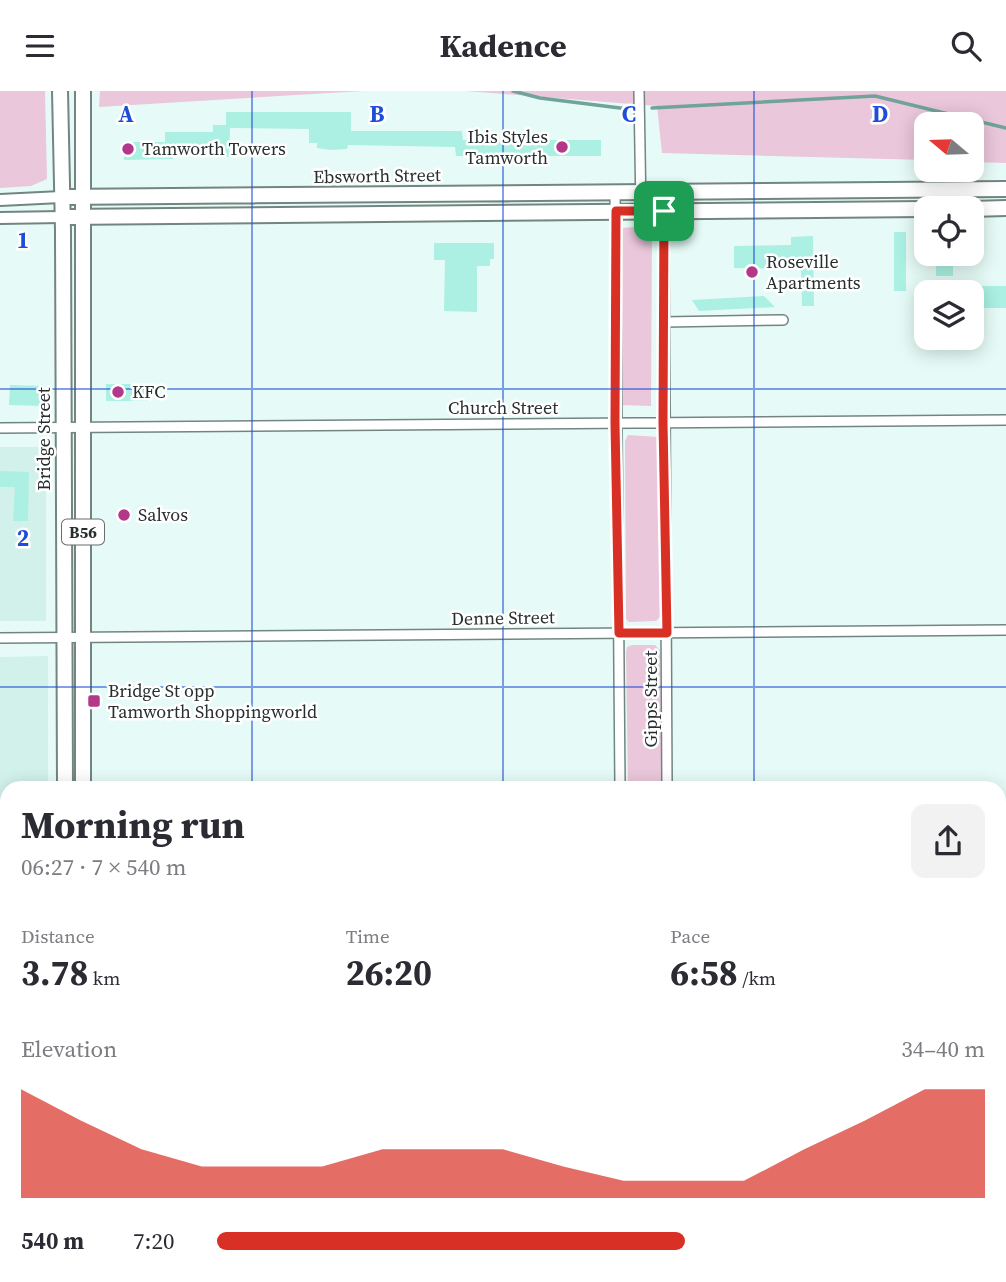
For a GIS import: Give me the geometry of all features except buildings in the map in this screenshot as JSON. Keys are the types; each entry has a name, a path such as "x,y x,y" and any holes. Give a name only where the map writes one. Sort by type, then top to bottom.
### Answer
{"main road":[{"name":"Bridge Street","path":"60,91 65,781"},
{"name":"B56","path":"83,91 83,781"},
{"name":"Ebsworth Street","path":"61,197 1006,189"},
{"path":"984,209 1006,208"},
{"name":"Ebsworth Street","path":"62,217 914,209"}],"street":[{"path":"639,91 641,211"},
{"name":"Gipps Street","path":"615,192 620,781"},
{"name":"Gipps Street","path":"657,192 664,211 663,423 667,781"},
{"name":"Ebsworth Street","path":"0,200 61,197"},
{"name":"Ebsworth Street","path":"0,218 62,217"},
{"path":"664,322 783,320"},
{"name":"Church Street","path":"0,428 1006,420"},
{"name":"Denne Street","path":"0,638 1006,630"}],"shaded area":[{"path":"0,91 45,91 47,179 31,186 0,188"},
{"path":"100,91 363,91 99,107"},
{"path":"466,91 1006,91 1006,163 984,162 984,112 914,112 914,160 662,153 657,106"},
{"path":"652,226 651,406 619,405 620,228"},
{"path":"628,435 658,437 660,617 656,621 629,622 626,619 625,441"},
{"path":"0,447 46,447 46,621 0,621"},
{"path":"655,645 660,650 662,781 628,781 627,647"},
{"path":"48,656 48,781 0,781 0,657"}],"waterway":[{"path":"513,91 540,98 628,109"},
{"path":"652,108 875,96 1006,128"}],"place":[{"name":"Ibis Styles Tamworth","path":"562,147"},
{"name":"Tamworth Towers","path":"128,149"},
{"name":"Roseville Apartments","path":"752,272"},
{"name":"KFC","path":"118,392"},
{"name":"Salvos","path":"124,515"},
{"name":"Bridge St opp Tamworth Shoppingworld","path":"94,701"}],"route":[{"path":"616,211 664,211 663,423 667,633 619,633 615,423 616,211"}]}
